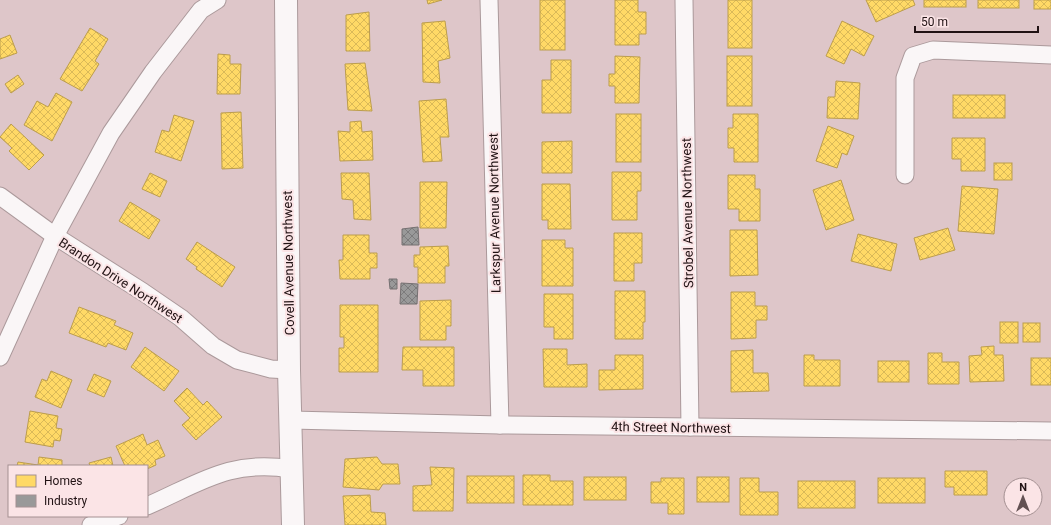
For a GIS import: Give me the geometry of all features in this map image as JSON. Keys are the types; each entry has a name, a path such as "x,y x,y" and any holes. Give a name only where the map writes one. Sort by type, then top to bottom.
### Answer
{"street":[{"path":"0,357 55,236 111,133 202,5 217,0"},
{"name":"Covell Avenue Northwest","path":"286,0 289,370 293,525"},
{"name":"Larkspur Avenue Northwest","path":"489,0 500,425"},
{"name":"Strobel Avenue Northwest","path":"684,0 690,427"},
{"path":"905,175 905,78 913,56 934,50 1051,55"},
{"name":"Brandon Drive Northwest","path":"0,196 55,236 143,292 180,318 213,346 237,360 271,369 289,370"},
{"name":"4th Street Northwest","path":"291,420 500,425 1051,431"},
{"path":"148,506 215,475 242,467 273,466 291,470"},
{"path":"91,525 117,517"}],"building: Homes":[{"path":"427,0 442,0 428,4"},
{"path":"540,0 565,0 565,50 540,50"},
{"path":"615,0 638,0 638,12 646,12 646,34 639,34 639,45 615,45"},
{"path":"728,0 752,0 752,48 728,48"},
{"path":"866,0 913,0 915,5 876,22"},
{"path":"924,0 966,0 966,7 924,7"},
{"path":"978,0 1019,0 1019,8 978,8"},
{"path":"1034,0 1051,0 1051,9 1034,9"},
{"path":"369,12 370,51 346,51 346,15"},
{"path":"445,21 450,58 438,61 440,83 423,82 422,23"},
{"path":"842,21 874,36 864,56 851,49 844,64 826,56"},
{"path":"90,28 108,39 95,61 99,64 82,91 60,79"},
{"path":"10,35 17,53 0,59 0,39"},
{"path":"218,54 230,55 230,64 241,64 240,94 217,94"},
{"path":"615,56 640,57 639,103 615,103 615,86 609,86 609,74 615,74"},
{"path":"727,56 752,56 752,106 727,106"},
{"path":"551,60 571,60 571,113 542,113 542,80 551,80"},
{"path":"365,63 372,111 348,110 345,64"},
{"path":"18,75 24,84 11,93 5,84"},
{"path":"836,81 860,83 858,119 827,118 828,97 835,97"},
{"path":"56,93 72,102 52,141 24,125 37,101 48,107"},
{"path":"953,95 1005,95 1005,118 953,118"},
{"path":"446,99 449,137 440,137 442,161 423,162 419,101"},
{"path":"241,112 243,168 222,169 221,113"},
{"path":"616,114 641,114 641,162 616,162"},
{"path":"733,114 758,114 758,162 734,162 734,148 728,148 728,128 733,128"},
{"path":"174,115 194,121 181,161 155,152 162,130 169,132"},
{"path":"361,121 362,132 372,131 373,160 340,161 338,131 350,132 350,122"},
{"path":"11,124 44,155 29,170 9,151 12,148 0,137"},
{"path":"828,126 854,136 847,155 842,153 837,168 816,161"},
{"path":"952,138 985,138 985,171 961,171 961,159 952,159"},
{"path":"572,141 572,173 542,173 542,142"},
{"path":"994,163 1012,163 1012,180 994,180"},
{"path":"612,172 641,172 641,191 637,191 637,220 612,220"},
{"path":"150,173 167,181 160,197 142,189"},
{"path":"341,173 369,173 371,220 354,219 353,200 342,199"},
{"path":"728,175 755,175 755,189 760,189 760,221 739,221 739,209 728,209"},
{"path":"841,180 854,220 826,230 813,190"},
{"path":"420,182 447,182 446,228 420,228"},
{"path":"542,184 570,184 571,229 548,229 548,220 542,220"},
{"path":"962,186 998,189 994,234 958,231"},
{"path":"130,202 160,220 149,239 119,221"},
{"path":"948,228 955,250 920,260 914,238"},
{"path":"730,230 757,230 758,275 730,276"},
{"path":"614,233 642,233 642,263 634,263 634,281 614,281"},
{"path":"858,234 897,244 891,271 851,261"},
{"path":"343,235 369,235 369,253 377,253 377,268 370,268 370,279 340,279 339,260 343,260"},
{"path":"542,240 565,240 565,248 573,248 573,286 542,286"},
{"path":"197,242 235,267 222,287 196,269 197,267 186,259"},
{"path":"448,246 449,266 445,266 445,283 418,283 418,267 414,267 414,255 420,255 420,247"},
{"path":"615,291 645,291 645,322 643,322 643,339 615,339"},
{"path":"731,292 755,292 755,306 767,306 767,320 756,320 756,338 731,339"},
{"path":"544,294 573,294 573,339 554,339 554,327 544,327"},
{"path":"451,300 451,326 446,326 446,340 420,340 420,301"},
{"path":"340,305 378,305 378,372 339,372 339,348 344,348 344,337 340,337"},
{"path":"79,307 116,321 114,325 133,333 126,350 108,343 106,347 69,333"},
{"path":"1000,322 1018,322 1018,343 1000,343"},
{"path":"1023,323 1040,323 1040,342 1023,342"},
{"path":"994,346 994,355 1003,355 1004,381 970,382 969,356 982,355 981,347"},
{"path":"145,347 179,371 164,391 131,367"},
{"path":"403,347 454,347 454,386 423,386 423,370 402,370"},
{"path":"543,349 567,349 567,365 587,364 587,387 544,387"},
{"path":"753,350 753,373 768,373 769,391 731,392 731,351"},
{"path":"928,353 942,353 942,362 959,362 959,384 928,384"},
{"path":"615,355 643,355 643,389 599,390 599,370 615,370"},
{"path":"804,355 814,355 814,360 840,360 840,386 804,386"},
{"path":"1031,358 1051,358 1051,385 1031,385"},
{"path":"878,361 909,361 909,382 878,382"},
{"path":"51,371 72,380 61,408 35,397 42,379 47,381"},
{"path":"94,374 111,381 104,397 87,390"},
{"path":"187,388 203,405 207,401 222,417 196,440 182,425 190,418 174,401"},
{"path":"30,411 58,416 56,428 62,429 60,441 54,440 53,447 25,442"},
{"path":"143,434 147,445 158,440 165,456 155,460 156,465 148,469 148,465 125,465 116,446"},
{"path":"39,457 62,460 62,465 38,465"},
{"path":"111,457 113,465 90,465 89,463"},
{"path":"377,457 382,464 398,464 400,484 383,484 379,490 343,487 345,459"},
{"path":"18,462 38,465 17,465"},
{"path":"430,467 454,468 453,511 413,511 413,486 432,485"},
{"path":"945,471 987,471 987,495 954,495 954,487 945,487"},
{"path":"523,475 550,475 550,481 573,481 573,505 523,505"},
{"path":"467,476 514,476 514,503 467,503"},
{"path":"584,477 626,477 626,500 584,500"},
{"path":"697,477 729,477 729,502 697,502"},
{"path":"661,478 684,478 684,514 668,514 668,503 651,503 651,482 661,482"},
{"path":"740,478 759,478 759,492 778,492 778,515 740,515"},
{"path":"878,478 925,478 925,503 878,503"},
{"path":"798,481 855,481 855,508 798,508"},
{"path":"370,495 371,512 385,513 386,525 345,525 343,496"}],"building: Industry":[{"path":"418,227 419,245 402,245 402,229"},
{"path":"389,279 397,279 397,289 390,289"},
{"path":"401,283 418,284 417,304 400,304"}]}
